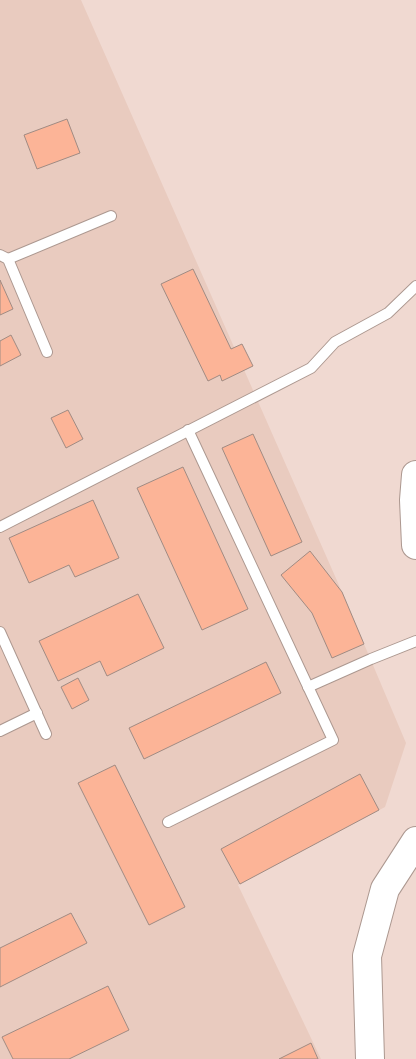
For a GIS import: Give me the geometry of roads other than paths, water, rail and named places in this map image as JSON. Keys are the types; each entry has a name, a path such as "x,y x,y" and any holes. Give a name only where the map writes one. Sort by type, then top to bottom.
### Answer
{"street":[{"path":"416,475 414,500 416,545"},
{"path":"370,1059 367,956 385,889 416,841"}],"lane":[{"path":"48,352 4,257 111,216"},
{"path":"0,527 311,368 335,342 388,313 416,286"},
{"path":"168,822 333,740 188,430"},
{"path":"0,632 46,734"},
{"path":"308,687 416,641"},
{"path":"0,731 37,713"}]}
